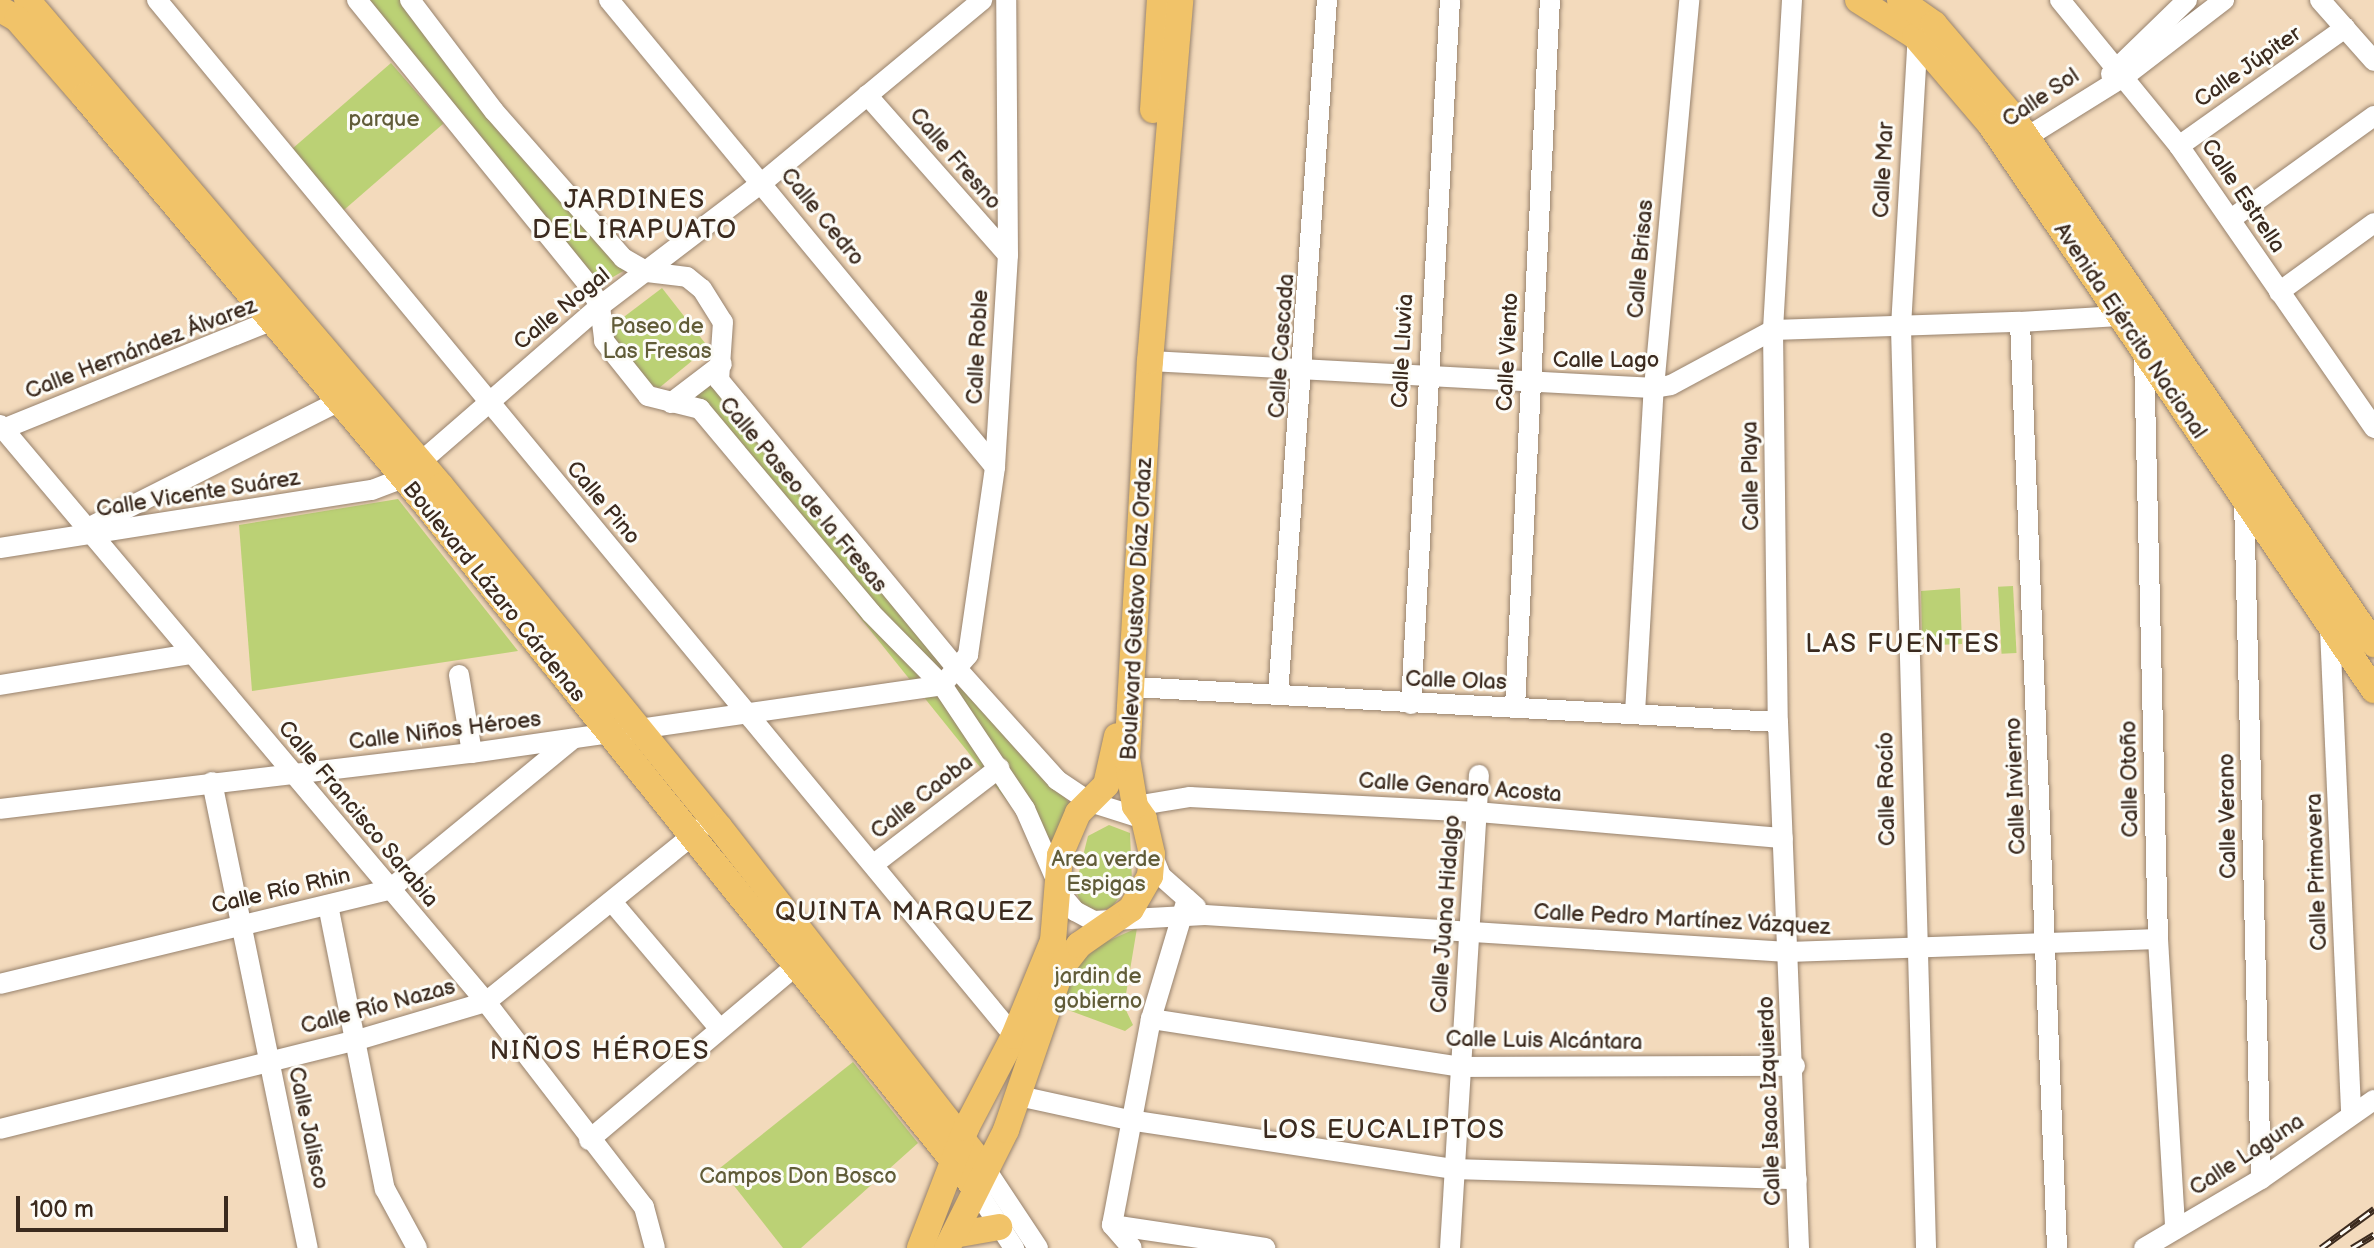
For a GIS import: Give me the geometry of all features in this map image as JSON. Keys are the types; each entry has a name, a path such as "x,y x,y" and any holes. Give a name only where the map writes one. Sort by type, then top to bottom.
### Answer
{"main road":[{"name":"Boulevard Gustavo Díaz Ordaz","path":"920,1248 958,1150 1014,1036 1053,941 1056,880 1067,835 1106,785 1116,751 1160,0"},
{"name":"Boulevard Gustavo Díaz Ordaz","path":"950,1242 1019,1096 1062,967 1079,945 1142,896 1152,854 1127,758 1150,361 1180,0"},
{"name":"Avenida Ejército Nacional","path":"1858,0 1922,28"},
{"name":"Avenida Ejército Nacional","path":"1900,0 1922,28 1947,69 2017,143 2130,309 2165,338 2374,644"},
{"name":"Boulevard Lázaro Cárdenas","path":"18,5 411,470 638,729 797,965 958,1150"},
{"name":"Avenida Ejército Nacional","path":"2130,309 2144,354 2374,690"},
{"name":"Boulevard Lázaro Cárdenas","path":"283,316 339,401 411,470 608,733 702,828 980,1178"},
{"path":"950,1242 1006,1238"}],"street":[{"name":"Calle Pino","path":"157,0 1014,1036"},
{"name":"Calle Paseo de la Fresas","path":"357,0 586,282 600,306 604,341 648,396 700,409 871,613 942,685 999,768 1075,911 1094,921 1115,919"},
{"name":"Calle Paseo de la Fresas","path":"410,0 504,122 623,258 647,272 687,277 702,289 723,322 719,380 959,671 1057,780 1090,802 1139,812"},
{"name":"Calle Cedro","path":"609,0 763,182 995,467"},
{"name":"Calle Nogal","path":"411,470 600,306 763,182 982,0"},
{"name":"Calle Roble","path":"959,671 968,655 995,467 1008,255 1006,0"},
{"name":"Calle Cascada","path":"1278,695 1305,370 1327,0"},
{"name":"Calle Lluvia","path":"1411,704 1425,378 1450,0"},
{"name":"Calle Viento","path":"1515,707 1550,0"},
{"name":"Calle Brisas","path":"1635,713 1654,388 1689,0"},
{"name":"Calle Playa","path":"1788,952 1778,722 1773,330 1792,0"},
{"name":"Calle Estrella","path":"2061,0 2179,146 2374,428"},
{"name":"Calle Sol","path":"2121,72 2187,0"},
{"name":"Calle Sol","path":"2017,143 2224,0"},
{"path":"2320,0 2374,61"},
{"name":"Calle Mar","path":"1901,328 1922,28"},
{"name":"Calle Júpiter","path":"2179,146 2345,28"},
{"name":"Calle Fresno","path":"867,95 1008,255"},
{"path":"2231,219 2374,116"},
{"path":"2279,292 2374,223"},
{"name":"Calle Lago","path":"1150,361 1530,385 1654,388 1671,385 1773,330 2020,322 2130,309"},
{"name":"Calle Hernández Álvarez","path":"1,427 283,316"},
{"name":"Calle Invierno","path":"2020,322 2057,1248"},
{"name":"Calle Rocío","path":"1901,328 1914,951 1926,1248"},
{"path":"2144,354 2165,338"},
{"name":"Calle Otoño","path":"2144,354 2158,939 2175,1229"},
{"path":"671,403 722,364"},
{"path":"93,531 339,401"},
{"name":"Calle Francisco Sarabia","path":"1,427 93,531 192,654 486,1002 589,1140 644,1207 655,1248"},
{"name":"Calle Verano","path":"2244,453 2261,1179"},
{"name":"Calle Vicente Suárez","path":"0,548 93,531 372,490 411,470"},
{"name":"Calle Primavera","path":"2330,629 2351,1113"},
{"path":"0,685 192,654"},
{"path":"942,685 959,671"},
{"path":"459,675 472,753"},
{"name":"Calle Niños Héroes","path":"0,809 472,753 750,716 942,685"},
{"name":"Calle Olas","path":"1133,687 1778,722"},
{"name":"Calle Río Rhin","path":"0,984 389,890 573,739"},
{"name":"Calle Caoba","path":"874,864 999,768"},
{"name":"Calle Juana Hidalgo","path":"1450,1248 1479,775"},
{"name":"Calle Jalisco","path":"212,782 308,1248"},
{"name":"Calle Genaro Acosta","path":"1139,812 1190,797 1477,812 1783,838"},
{"name":"Calle Río Nazas","path":"0,1129 354,1041 486,1002 613,903 702,828"},
{"path":"1112,1225 1129,1120 1151,1019 1185,908 1161,876 1152,854"},
{"path":"613,903 720,1029"},
{"path":"328,905 385,1189 417,1248"},
{"name":"Calle Pedro Martínez Vázquez","path":"1115,919 1185,908 1205,915 1788,952 1914,951 2046,942 2158,939"},
{"name":"Calle Isaac Izquierdo","path":"1788,952 1795,1066 1799,1248"},
{"path":"589,1140 797,965"},
{"name":"Calle Luis Alcántara","path":"1151,1019 1460,1067 1795,1066"},
{"path":"1019,1096 1129,1120 1454,1169 1797,1179"},
{"name":"Calle Laguna","path":"2144,1248 2261,1179 2351,1113 2374,1100"},
{"path":"980,1178 1006,1238"},
{"path":"980,1178 1038,1248"},
{"path":"1112,1225 1132,1248"},
{"path":"1112,1225 1265,1248"}],"green space":[{"path":"366,0 407,0 625,270 601,284"},
{"name":"parque","path":"391,63 443,123 342,212 289,152"},
{"name":"Paseo de Las Fresas","path":"662,288 705,343 704,351 659,388 648,384 610,339 608,329"},
{"path":"719,380 1072,806 1053,858 687,402"},
{"path":"398,499 518,651 252,691 239,525"},
{"path":"2013,586 2017,653 2002,654 1998,587"},
{"path":"1960,588 1962,644 1936,645 1935,638 1922,639 1921,591"},
{"name":"Area verde Espigas","path":"1109,825 1130,833 1132,881 1111,908 1097,911 1081,904 1075,888 1088,836"},
{"name":"jardin de gobierno","path":"1137,928 1124,1006 1133,1025 1125,1031 1060,1007 1075,967 1101,944"},
{"name":"Campos Don Bosco","path":"853,1062 918,1143 801,1248 783,1248 720,1168"}],"railway":[{"path":"2321,1248 2374,1209"},
{"path":"2352,1248 2374,1235"}],"district":[{"name":"JARDINES DEL IRAPUATO","path":"635,216"},
{"name":"LAS FUENTES","path":"1903,645"},
{"name":"QUINTA MARQUEZ","path":"905,913"},
{"name":"NIÑOS HÉROES","path":"600,1052"},
{"name":"LOS EUCALIPTOS","path":"1384,1131"}]}
